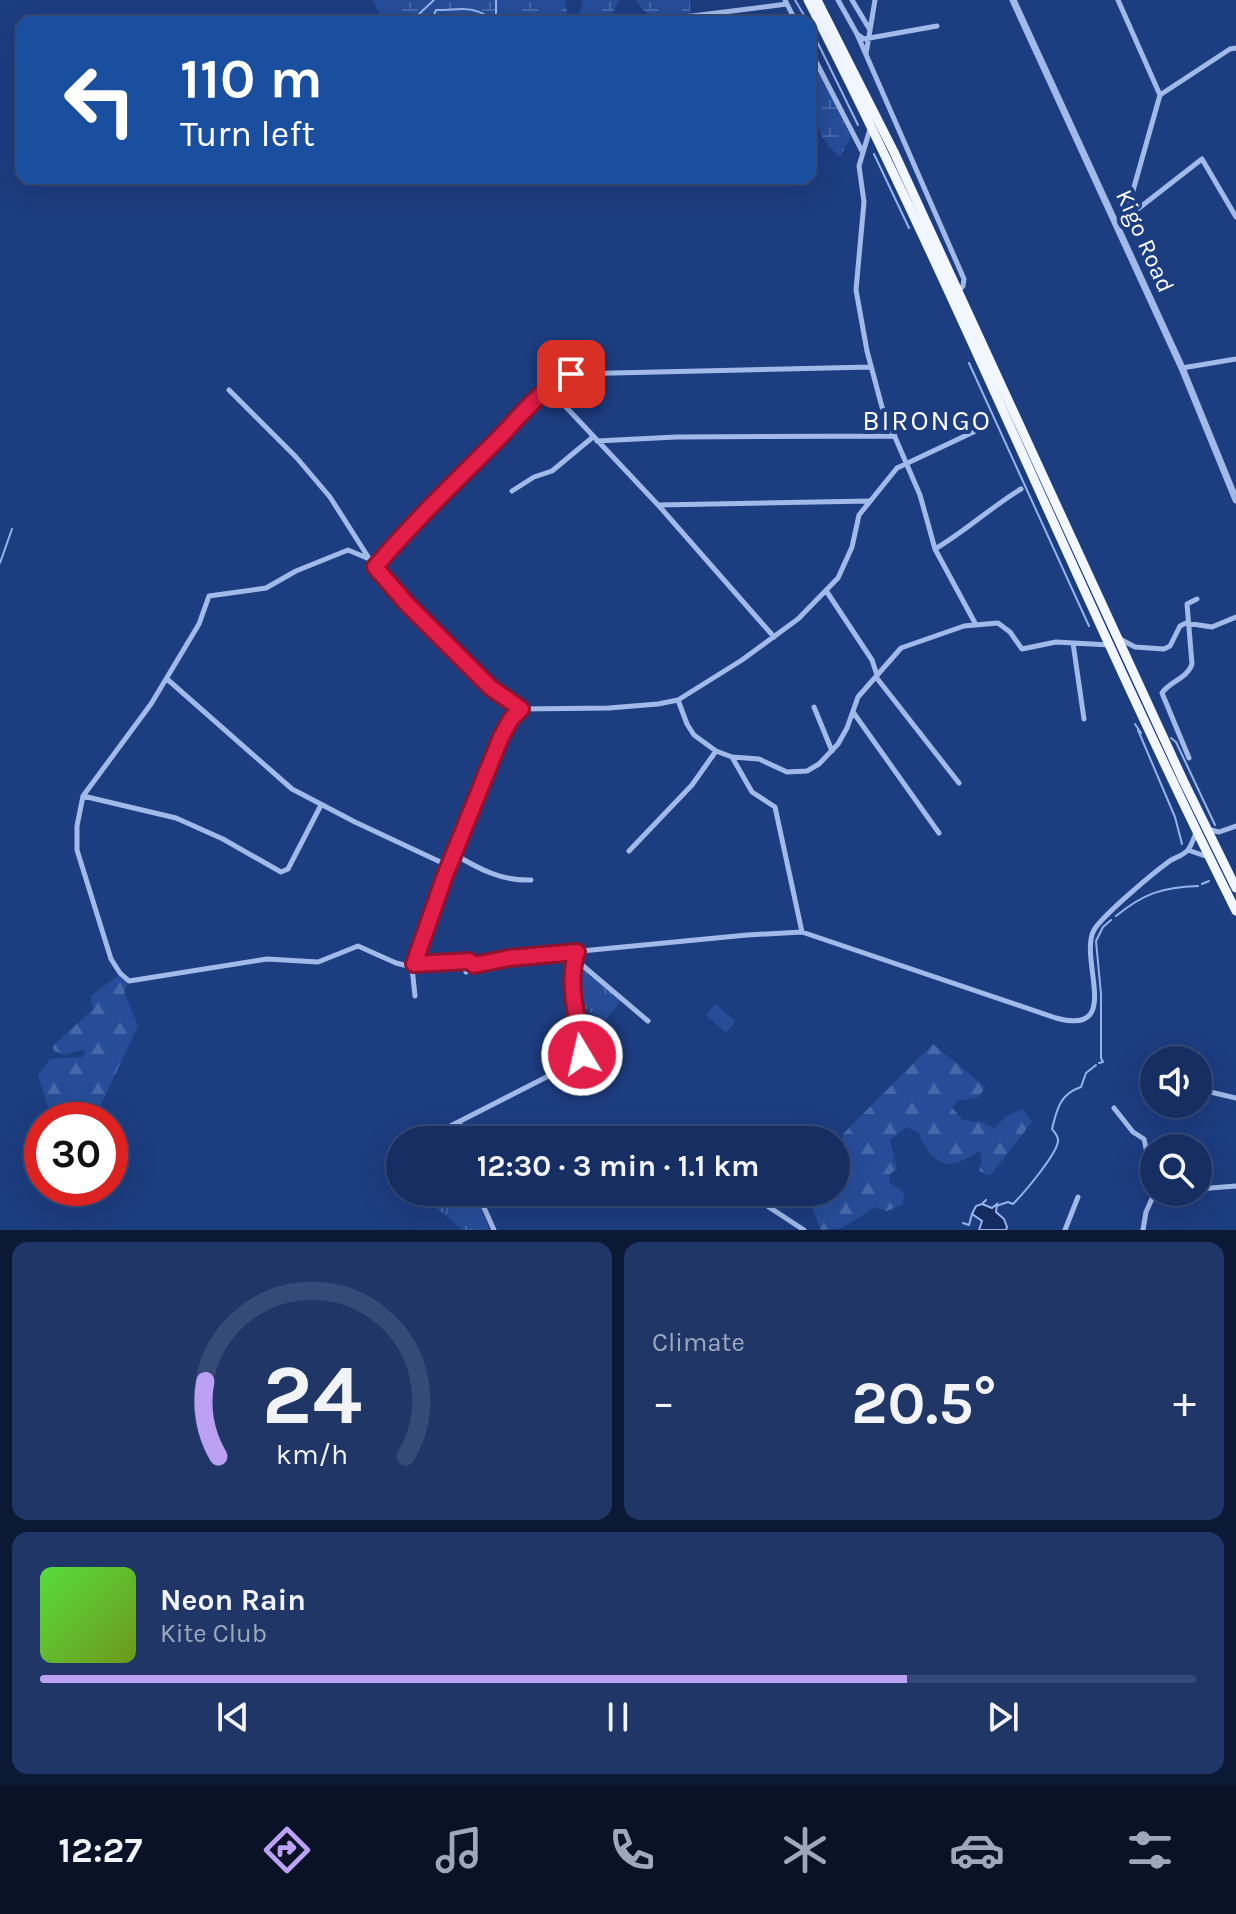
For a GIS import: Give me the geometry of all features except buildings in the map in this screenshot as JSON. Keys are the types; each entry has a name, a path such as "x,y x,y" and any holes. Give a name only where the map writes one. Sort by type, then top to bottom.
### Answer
{"highway":[{"path":"817,0 894,152 958,291 1196,833 1236,911"},
{"path":"816,17 1103,631 1130,665 1236,888"}],"street":[{"path":"838,0 902,133 964,279 958,291"},
{"path":"852,0 869,34"},
{"path":"866,58 875,0"},
{"name":"Kigo Road","path":"1013,0 1182,368 1234,488 1236,500"},
{"path":"1118,0 1160,95 1125,219"},
{"path":"687,16 786,2"},
{"path":"857,34 864,39 869,34 937,26"},
{"path":"1160,95 1236,48"},
{"path":"816,62 862,151"},
{"path":"870,129 859,166 864,202 856,290 871,367 882,407 920,495 935,549 975,623"},
{"path":"862,151 872,148 881,151"},
{"path":"1116,226 1202,159 1236,217"},
{"path":"1182,368 1236,359"},
{"path":"375,567 549,389 571,374 871,367"},
{"path":"549,389 658,505 774,637"},
{"path":"229,390 296,457 334,501 369,559 407,604 491,688 521,709 644,706 678,700 774,637 827,592 844,567 859,515 897,468 982,428"},
{"path":"512,491 534,477 552,471 595,439 895,436"},
{"path":"935,549 1021,489"},
{"path":"658,505 870,501"},
{"path":"369,559 348,550 296,571 266,588 209,596 199,624 167,679 83,796 77,826 77,850 111,959 129,981 267,959 318,962 358,946 396,963 413,966 469,961 474,965"},
{"path":"827,592 872,660 876,676 959,783"},
{"path":"1189,758 1162,693 1170,684 1189,674 1192,664 1187,604 1197,599"},
{"path":"678,700 694,735 716,751 732,757 759,759 787,772 800,772 813,768 832,751 844,736 858,697 895,653 907,644 975,623 998,623 1022,649 1051,643 1113,642 1135,647 1167,648 1180,626 1189,622 1212,627 1236,617"},
{"path":"1093,644 1103,631"},
{"path":"1073,643 1084,719"},
{"path":"1130,665 1135,647"},
{"path":"167,679 292,789 449,866"},
{"path":"814,707 832,751"},
{"path":"415,996 413,966 449,866 501,737 521,709"},
{"path":"852,711 939,833"},
{"path":"629,851 692,785 716,751"},
{"path":"732,757 752,792 775,807 802,932"},
{"path":"83,796 176,818 223,839 281,872 288,869 321,805"},
{"path":"1207,829 1219,832 1236,826"},
{"path":"1213,843 1219,832"},
{"path":"466,972 474,965 500,959 802,932 1056,1018 1077,1021 1085,1019 1094,1006 1091,942 1096,927 1167,863 1188,850 1196,833"},
{"path":"1188,850 1208,857"},
{"path":"454,854 486,872 509,880 531,880"},
{"path":"577,952 582,965 648,1021"},
{"path":"455,1126 578,1061 582,1050 573,989 577,952"},
{"path":"1212,1092 1236,1098"},
{"path":"1114,1108 1140,1136"},
{"path":"1212,1188 1236,1186"},
{"path":"1065,1230 1078,1197"},
{"path":"483,1206 494,1230"},
{"path":"767,1206 804,1230"},
{"path":"1143,1230 1149,1206"}],"green space":[{"path":"373,0 565,0 568,16 380,16"},
{"path":"583,0 620,0 611,16 579,16"},
{"path":"635,0 690,0 691,16 649,16"},
{"path":"816,64 851,137 840,157 822,136 817,110"},
{"path":"577,960 582,969 621,1001 604,1022 575,1001"},
{"path":"119,975 128,983 124,991 138,1026 102,1102 46,1102 38,1075 50,1059 84,1057 85,1049 65,1055 54,1051 53,1046 93,1009 91,996"},
{"path":"715,1004 736,1021 726,1033 706,1015"},
{"path":"933,1044 985,1087 979,1097 957,1101 952,1108 963,1120 982,1122 994,1128 1008,1115 1023,1109 1032,1122 990,1176 979,1171 982,1163 980,1151 959,1162 943,1163 924,1145 919,1133 907,1127 890,1140 897,1169 890,1174 889,1182 904,1193 903,1204 887,1211 875,1207 842,1228 821,1230 812,1206 850,1206 850,1127"},
{"path":"434,1206 480,1206 490,1230 463,1230"}],"shaded area":[{"path":"982,1204 992,1208 997,1204 996,1212 1004,1219 1006,1230 979,1230 982,1221 972,1214 976,1206"}],"waterway":[{"path":"419,14 434,0"},
{"path":"496,0 496,16"},
{"path":"795,0 804,16"},
{"path":"433,16 436,10 462,9 487,16"},
{"path":"492,16 497,16"},
{"path":"816,39 858,125"},
{"path":"874,154 909,228"},
{"path":"969,363 1089,626"},
{"path":"0,563 12,529"},
{"path":"1135,724 1141,733"},
{"path":"1138,730 1175,817 1182,844"},
{"path":"1171,738 1176,742 1215,825"},
{"path":"1202,884 1209,881"},
{"path":"1116,916 1154,893 1198,886"},
{"path":"1099,1063 1103,1062 1096,941 1103,927 1111,920"},
{"path":"996,1206 1008,1202 1013,1204 1047,1163 1057,1146 1058,1140 1052,1129 1060,1103 1081,1087 1086,1073 1096,1065"},
{"path":"982,1204 986,1200"},
{"path":"963,1223 969,1225 972,1214"}],"district":[{"name":"BIRONGO","path":"927,420"}],"route":[{"path":"571,374 558,380 540,396 375,567 407,604 501,698 521,709 501,737 444,878 414,964 469,961 474,965 483,961 577,952 573,989 582,1055"}]}
